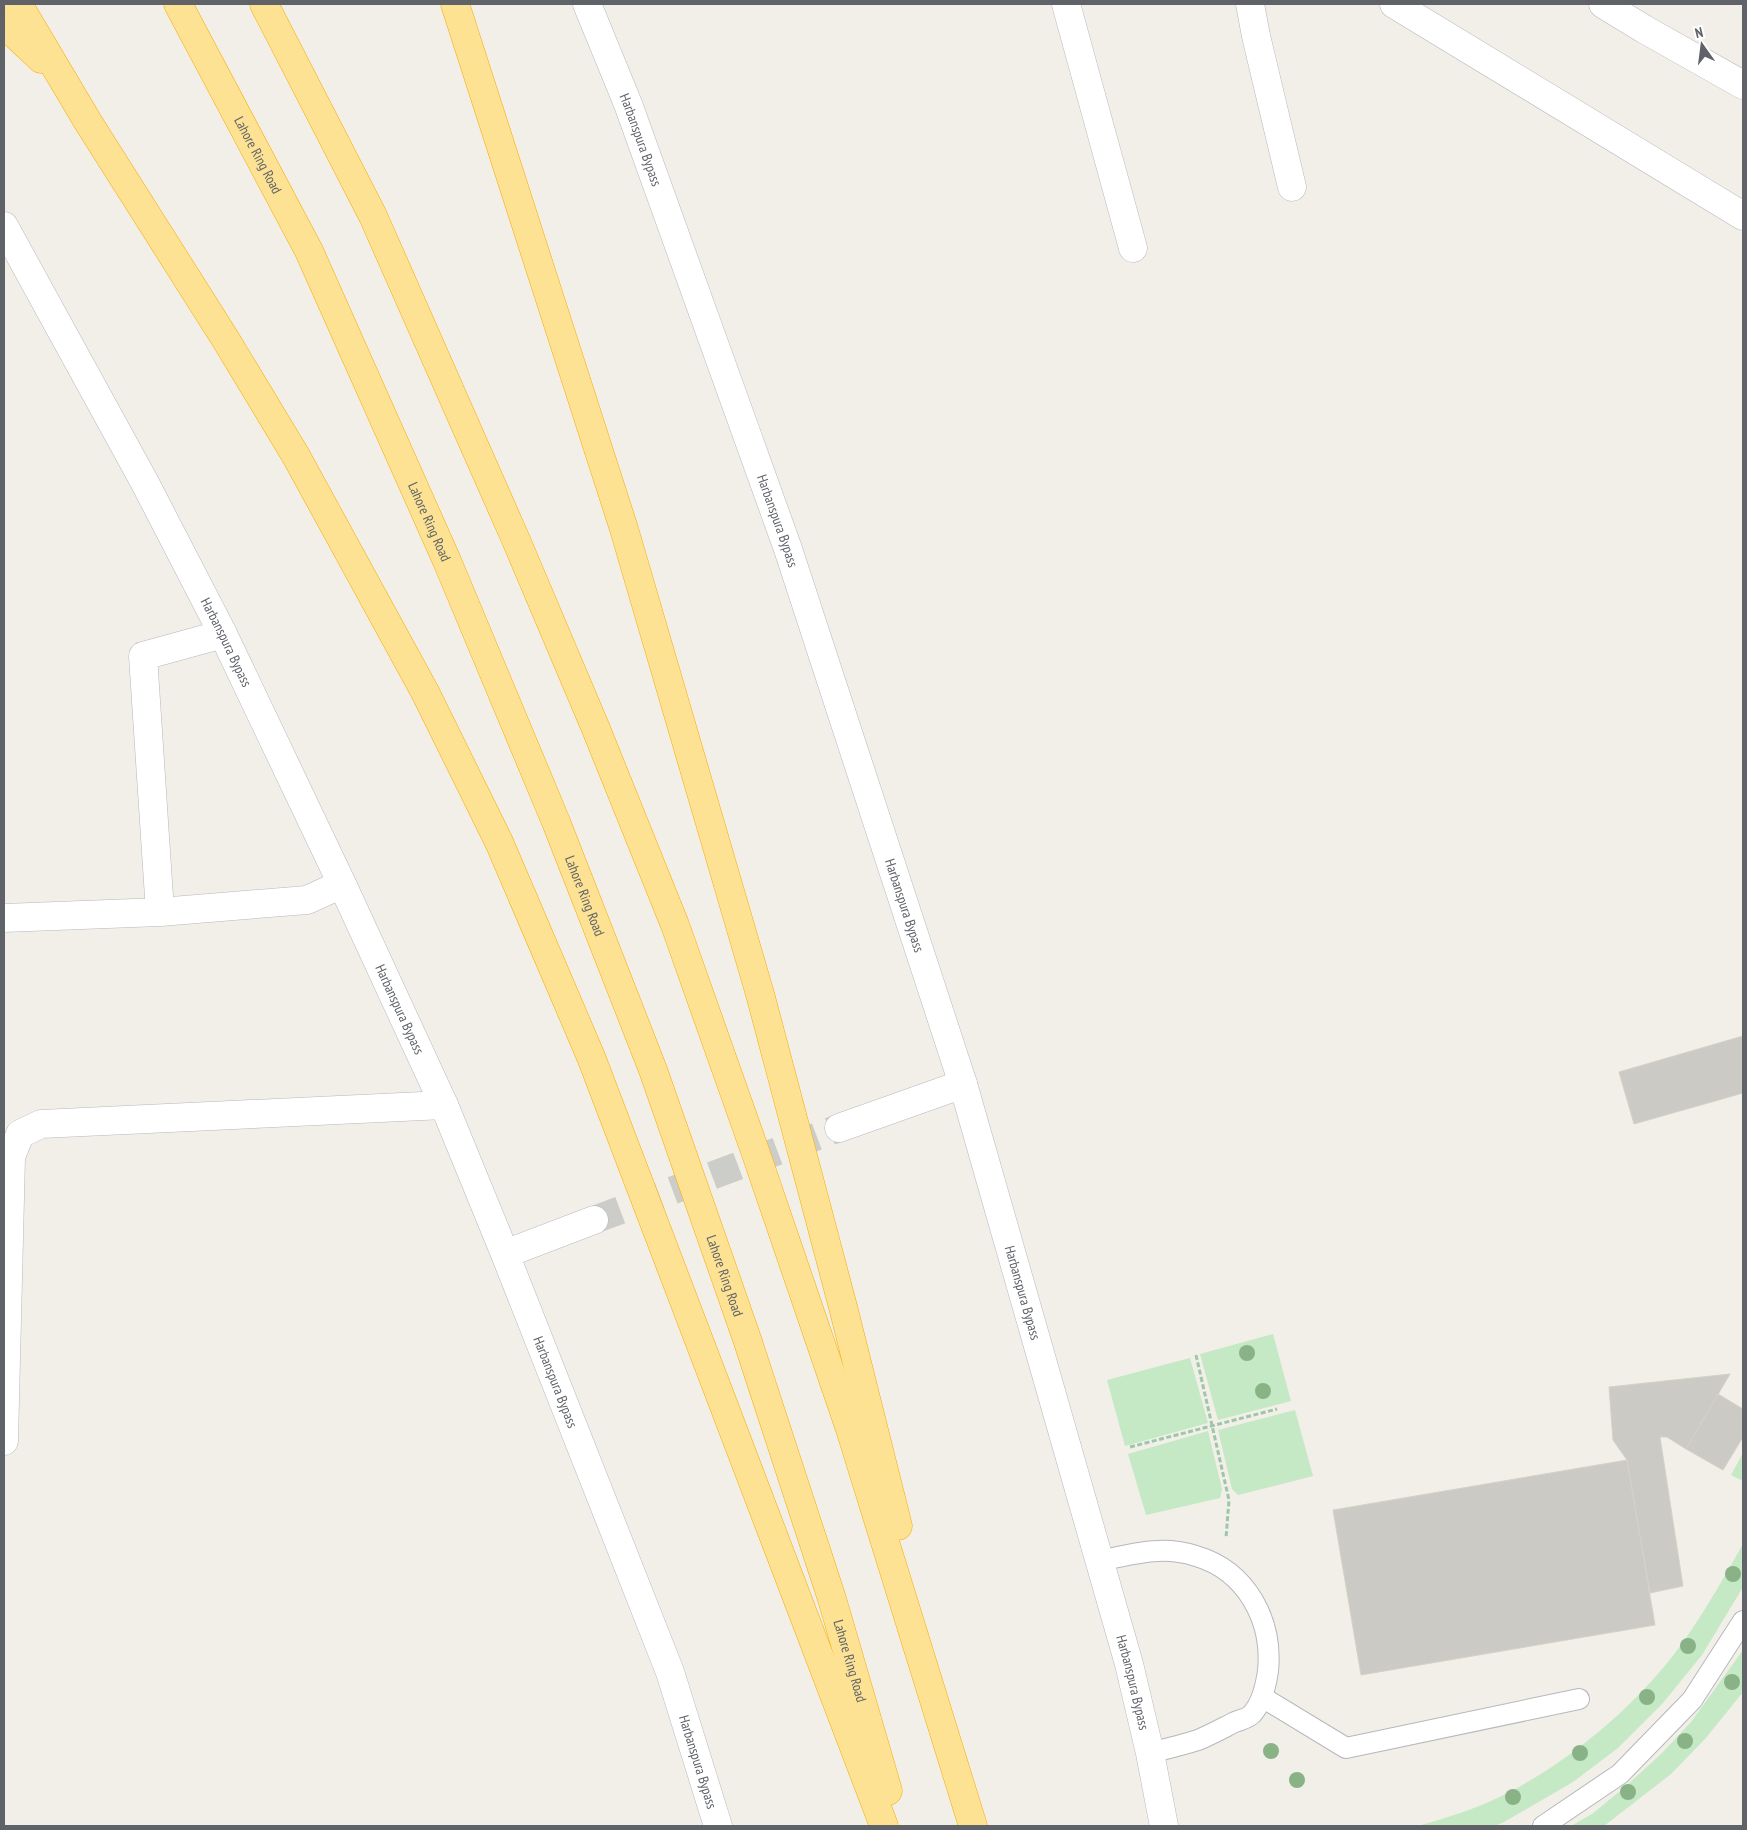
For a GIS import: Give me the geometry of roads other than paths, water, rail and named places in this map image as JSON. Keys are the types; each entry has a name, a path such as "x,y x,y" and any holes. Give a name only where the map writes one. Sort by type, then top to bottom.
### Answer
{"highway":[{"path":"18,4 137,201 226,340 296,456 425,692 499,842 591,1056 884,1826"},
{"name":"Lahore Ring Road","path":"178,4 309,251 447,562 556,822 653,1070 747,1339 832,1600 898,1826"},
{"path":"264,4 373,216 577,684 675,925 752,1142 850,1429 973,1825"},
{"path":"455,4 624,529 760,994 843,1306 973,1825"},
{"path":"4,24 64,81"}],"street":[{"name":"Harbanspura Bypass","path":"587,4 628,104 788,548 963,1084 1129,1664 1150,1753 1164,1826"},
{"path":"1066,4 1133,248"},
{"path":"1250,4 1292,187"},
{"path":"1394,4 1743,216"},
{"path":"1603,4 1644,30 1743,85"},
{"name":"Harbanspura Bypass","path":"4,226 145,483 223,634 342,884 444,1105 670,1672 718,1826"},
{"path":"160,912 143,656 223,634"},
{"path":"4,918 160,912 307,900 342,884"},
{"path":"839,1128 963,1084"},
{"path":"4,1441 11,1157 20,1134 42,1124 444,1105"},
{"path":"505,1254 594,1220"}],"lane":[{"path":"1099,1561 1148,1550 1175,1551 1197,1556 1223,1568 1244,1587 1258,1607 1266,1629 1270,1654 1267,1681 1262,1697 1252,1714 1198,1740 1150,1753"},
{"path":"1543,1826 1620,1774 1692,1700 1743,1621"},
{"path":"1262,1697 1346,1748 1579,1699"}],"tunnel":[{"path":"594,1220 839,1128"}]}
